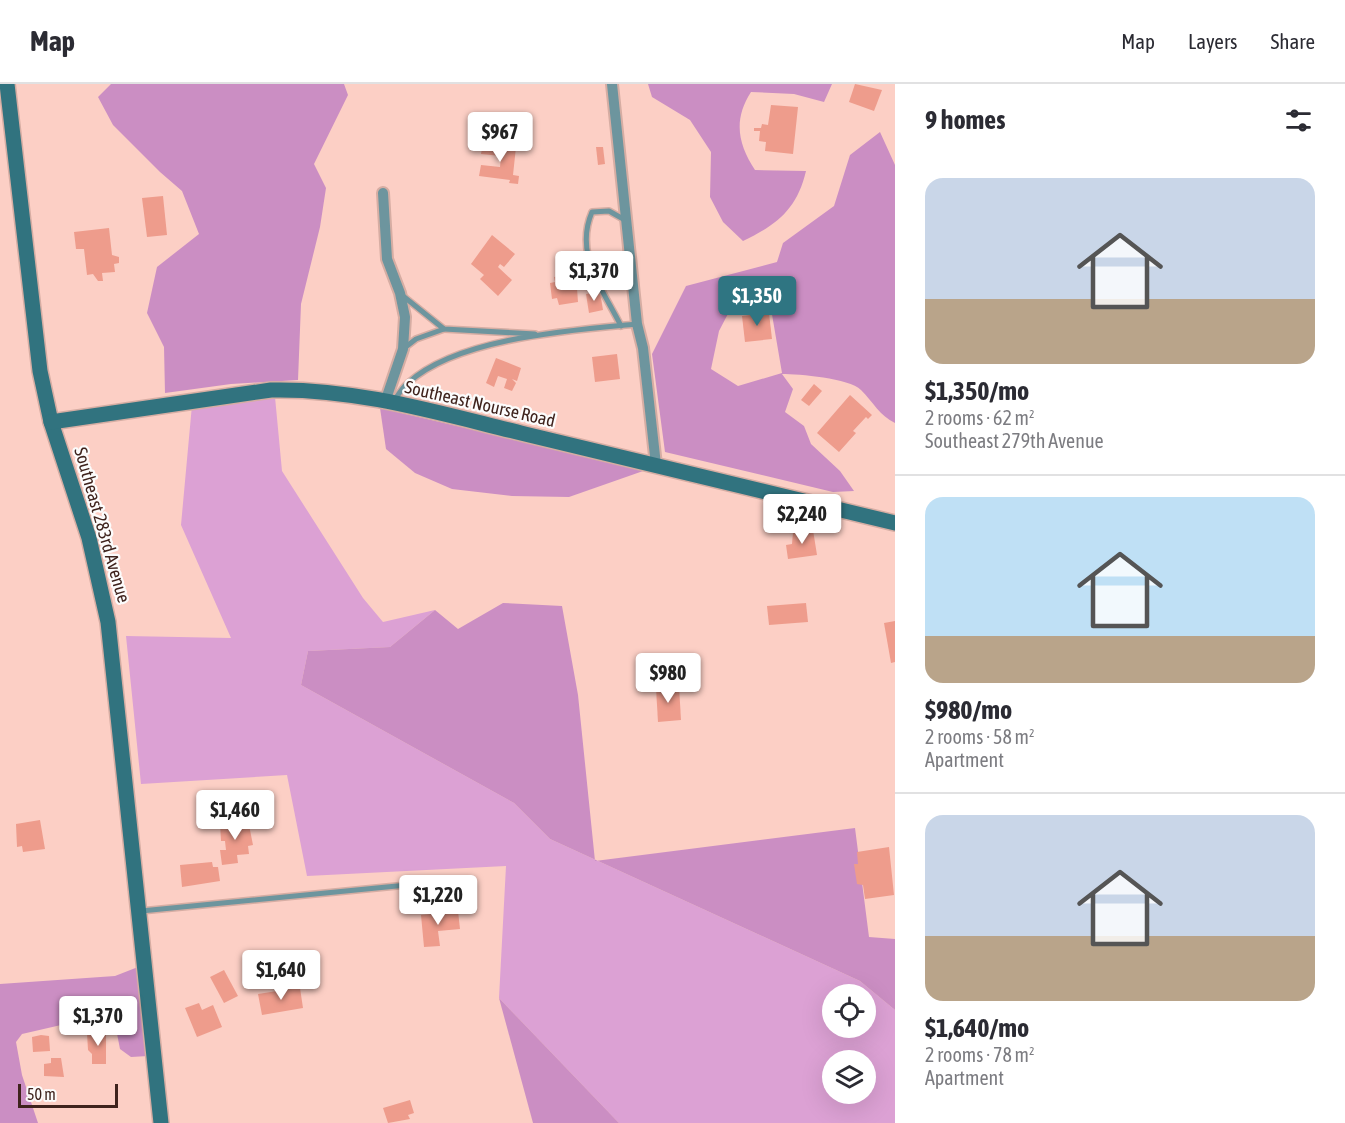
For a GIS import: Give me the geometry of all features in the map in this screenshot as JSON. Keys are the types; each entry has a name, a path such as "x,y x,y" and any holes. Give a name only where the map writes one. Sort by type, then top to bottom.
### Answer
{"street":[{"name":"Southeast 283rd Avenue","path":"7,84 34,325 51,422 89,538 108,622 161,1123"},
{"path":"612,84 637,324 643,348 656,465"},
{"path":"383,193 387,259 400,293 405,317 403,348 388,403"},
{"name":"Southeast Nourse Road","path":"51,422 271,390 305,389 388,403 895,523"}],"lane":[{"path":"621,326 585,253 584,237 592,212 609,211 626,221"},
{"path":"400,293 444,330"},
{"path":"403,348 427,333 444,330 542,334 637,324"},
{"path":"388,403 407,383 441,363 462,354 542,334"},
{"path":"139,911 458,880"}],"shaded area":[{"path":"111,84 344,84 348,95 314,164 326,188 320,227 301,304 298,380 231,384 165,393 164,347 147,313 157,267 199,234 182,191 113,125 98,97"},
{"path":"648,84 832,84 824,102 794,94 751,92 745,102 740,132 745,151 755,170 806,171 797,196 776,222 743,241 723,222 710,197 711,152 690,120 652,97"},
{"path":"880,132 895,165 895,423 885,417 861,390 846,382 782,374 793,389 785,412 804,426 811,444 840,471 854,491 833,492 665,452 652,354 686,286 777,262 783,243 834,206 850,155","holes":["771,281 768,291 782,373 738,386 711,369 719,331 731,308 766,293"]},
{"path":"275,397 282,471 363,598 383,622 435,610 390,647 308,651 301,685 514,803 550,839 860,981 864,984 822,984 822,1038 876,1038 876,994 895,1010 895,1123 619,1123 499,998 506,866 307,876 287,775 141,784 126,636 231,638 181,525 192,405"},
{"path":"380,408 646,470 569,497 512,496 452,489 415,473 386,449"},
{"path":"503,603 562,606 578,695 595,860 550,839 514,803 301,685 308,651 390,647 435,610 458,629"},
{"path":"855,828 869,937 895,939 895,1010 876,994 876,984 864,984 597,861"},
{"path":"138,967 148,1056 131,1057 120,1049 113,1013 22,1034 16,1042 22,1075 38,1123 0,1123 0,984 115,976"},
{"path":"499,998 619,1123 533,1123"}],"building":[{"path":"855,84 882,90 874,111 849,102"},
{"path":"771,105 798,107 793,154 765,151 766,142 759,141 760,131 754,131 754,128 761,128 762,124 768,125"},
{"path":"483,143 516,147 513,175 519,176 518,184 509,183 510,180 479,176 481,165 500,167 501,156 481,154"},
{"path":"596,147 603,147 605,164 598,165"},
{"path":"163,196 167,235 147,237 142,198"},
{"path":"109,228 112,255 119,257 119,263 114,264 115,272 102,273 103,281 98,281 93,274 87,275 84,249 76,249 74,232"},
{"path":"492,235 515,254 504,267 500,264 498,267 512,280 498,296 480,279 484,275 471,264"},
{"path":"576,274 578,302 559,305 557,298 552,299 550,283 555,282 554,277"},
{"path":"600,292 603,310 589,313 586,294"},
{"path":"769,313 772,339 745,342 742,316"},
{"path":"617,354 620,379 595,382 592,357"},
{"path":"496,358 521,368 517,381 512,379 516,383 512,391 504,388 507,379 498,376 494,387 486,383"},
{"path":"814,384 822,391 809,406 801,400"},
{"path":"850,395 872,415 868,419 866,417 853,431 856,433 839,452 817,433"},
{"path":"813,530 817,555 788,559 786,545 792,544 793,532"},
{"path":"806,603 808,622 769,625 767,606"},
{"path":"895,621 895,662 891,663 884,623"},
{"path":"679,686 681,720 658,722 656,688"},
{"path":"40,820 45,849 23,852 22,846 17,847 16,824"},
{"path":"248,820 253,845 248,846 249,854 237,855 238,863 222,865 220,850 226,850 225,841 221,841 220,823"},
{"path":"889,847 894,895 865,899 863,885 857,884 854,864 858,864 857,852"},
{"path":"212,862 213,867 218,867 220,881 182,887 180,865"},
{"path":"458,911 460,929 438,931 440,946 424,947 421,915"},
{"path":"224,970 238,996 224,1003 210,977"},
{"path":"294,984 295,989 300,988 303,1008 262,1015 258,994 290,989 289,985"},
{"path":"199,1003 202,1010 213,1005 222,1027 197,1037 185,1008"},
{"path":"87,1033 106,1033 106,1064 92,1064"},
{"path":"49,1036 50,1051 33,1052 32,1037"},
{"path":"51,1058 61,1058 64,1077 44,1076 44,1064 51,1063"},
{"path":"410,1100 414,1113 408,1115 410,1119 388,1123 383,1108"}]}
